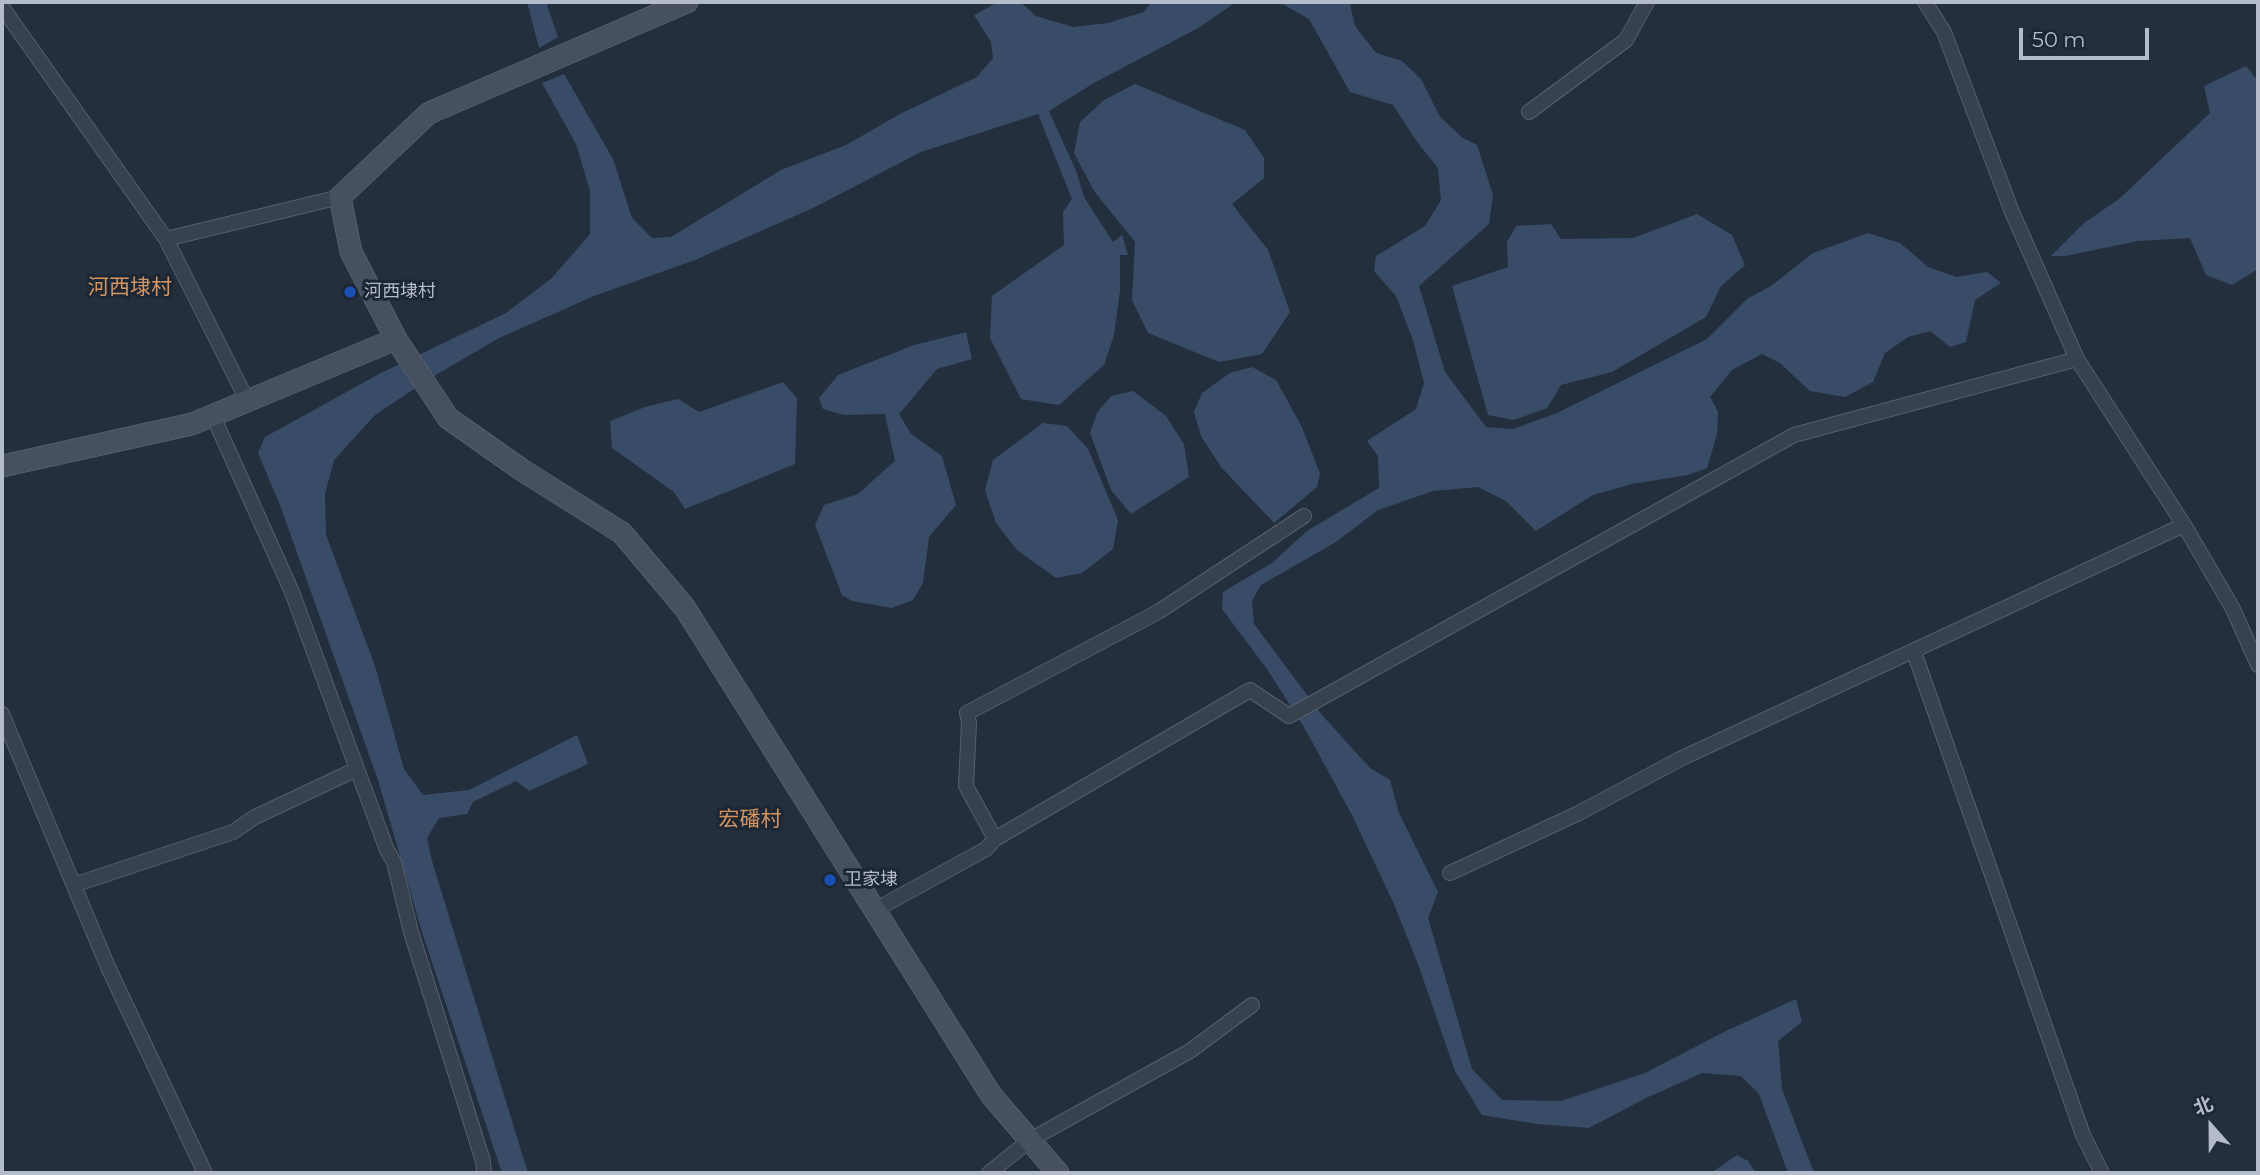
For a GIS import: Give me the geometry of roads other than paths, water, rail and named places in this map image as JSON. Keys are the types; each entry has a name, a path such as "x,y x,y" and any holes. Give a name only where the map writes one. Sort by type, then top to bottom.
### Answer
{"street":[{"path":"166,239 340,197 429,113 687,2"},
{"path":"1529,112 1626,40 1647,2"},
{"path":"1925,2 1944,32 2012,212 2077,359 2184,525 2233,609 2258,665"},
{"path":"2,7 166,239 248,402"},
{"path":"340,197 351,253 401,347 447,418 522,470 622,533 685,608 991,1095 1058,1173"},
{"path":"2,466 192,424 401,347"},
{"path":"875,910 986,849 995,839 1251,690 1289,716 1794,435 2077,359"},
{"path":"213,416 292,592 387,850 394,862 411,932 483,1161 484,1173"},
{"path":"995,839 966,786 969,723 967,713 1158,612 1304,516"},
{"path":"1450,873 1579,813 1680,759 2184,525"},
{"path":"1914,652 2079,1122 2102,1173"},
{"path":"2,714 108,967 205,1173"},
{"path":"74,885 233,832 255,817 357,769"},
{"path":"989,1173 1030,1140 1190,1051 1252,1005"}],"water":[{"path":"527,2 546,2 558,37 539,48"},
{"path":"998,2 1020,2 1036,16 1073,27 1108,23 1144,12 1152,2 1236,2 1200,27 1094,83 1049,111 1077,173 1084,197 1113,242 1122,235 1128,255 1120,255 1120,291 1114,335 1104,365 1059,405 1021,399 990,338 992,296 1064,245 1063,212 1072,199 1038,114 921,152 813,208 695,260 594,296 499,338 375,415 334,460 325,494 326,535 375,666 404,769 423,795 469,790 577,735 588,764 529,791 516,781 473,802 467,814 439,818 427,838 528,1173 502,1173 422,932 378,780 280,505 258,453 265,437 379,374 506,313 552,278 590,234 590,191 576,144 542,83 564,74 613,159 632,218 652,238 671,237 781,170 846,145 902,113 977,77 993,58 991,42 974,15"},
{"path":"1279,2 1354,2 1350,5 1355,26 1376,53 1402,61 1421,79 1440,117 1463,138 1477,145 1493,195 1489,224 1419,286 1445,372 1486,427 1513,429 1557,413 1707,339 1747,299 1771,286 1813,253 1868,233 1900,243 1928,267 1956,277 1987,272 2001,283 1975,300 1966,342 1950,347 1930,331 1908,337 1885,353 1873,382 1845,397 1810,391 1780,363 1762,354 1732,370 1710,397 1718,412 1717,434 1707,468 1688,475 1632,484 1593,495 1536,531 1506,501 1478,487 1433,491 1378,510 1336,542 1261,585 1252,601 1254,624 1322,715 1370,768 1390,780 1399,813 1438,892 1428,918 1472,1069 1502,1100 1561,1101 1645,1073 1796,999 1802,1022 1778,1041 1782,1089 1814,1173 1788,1173 1759,1094 1741,1076 1702,1073 1589,1128 1537,1124 1482,1115 1455,1071 1418,964 1393,902 1352,815 1304,727 1267,669 1222,609 1223,592 1272,563 1307,531 1379,488 1378,456 1367,441 1416,409 1424,383 1413,340 1396,296 1374,271 1376,256 1425,226 1441,200 1438,168 1393,105 1350,92 1309,19"},
{"path":"2246,66 2258,81 2258,269 2232,285 2206,275 2190,238 2138,241 2065,256 2051,256 2084,223 2119,199 2210,113 2204,86"},
{"path":"1135,84 1245,130 1264,158 1264,178 1232,204 1268,250 1290,312 1262,354 1219,362 1148,333 1132,300 1135,242 1094,191 1074,153 1080,122 1104,100"},
{"path":"1697,214 1732,235 1745,265 1721,286 1706,317 1612,372 1561,385 1547,408 1514,420 1488,415 1452,286 1508,267 1507,242 1516,226 1551,224 1561,239 1633,238"},
{"path":"966,332 972,359 937,369 899,414 911,434 942,456 956,505 929,537 923,583 913,600 892,608 852,601 842,595 815,525 824,505 858,494 895,461 885,414 844,415 823,409 819,398 838,375 914,345"},
{"path":"1252,367 1276,380 1302,427 1320,474 1317,487 1274,523 1221,467 1201,436 1194,412 1202,393 1230,373"},
{"path":"783,382 797,398 795,464 685,509 674,492 612,448 610,421 645,407 678,399 699,412"},
{"path":"1133,391 1166,416 1184,444 1189,477 1131,514 1111,490 1090,433 1097,413 1111,396"},
{"path":"1043,423 1067,426 1088,449 1118,520 1113,549 1082,573 1056,578 1017,550 996,523 985,490 993,460"},
{"path":"1737,1155 1748,1161 1756,1173 1711,1173"}],"place":[{"name":"河西埭村","path":"350,292"},
{"name":"卫家埭","path":"830,880"}],"district":[{"name":"河西埭村","path":"130,288"},
{"name":"宏磻村","path":"750,820"}]}
